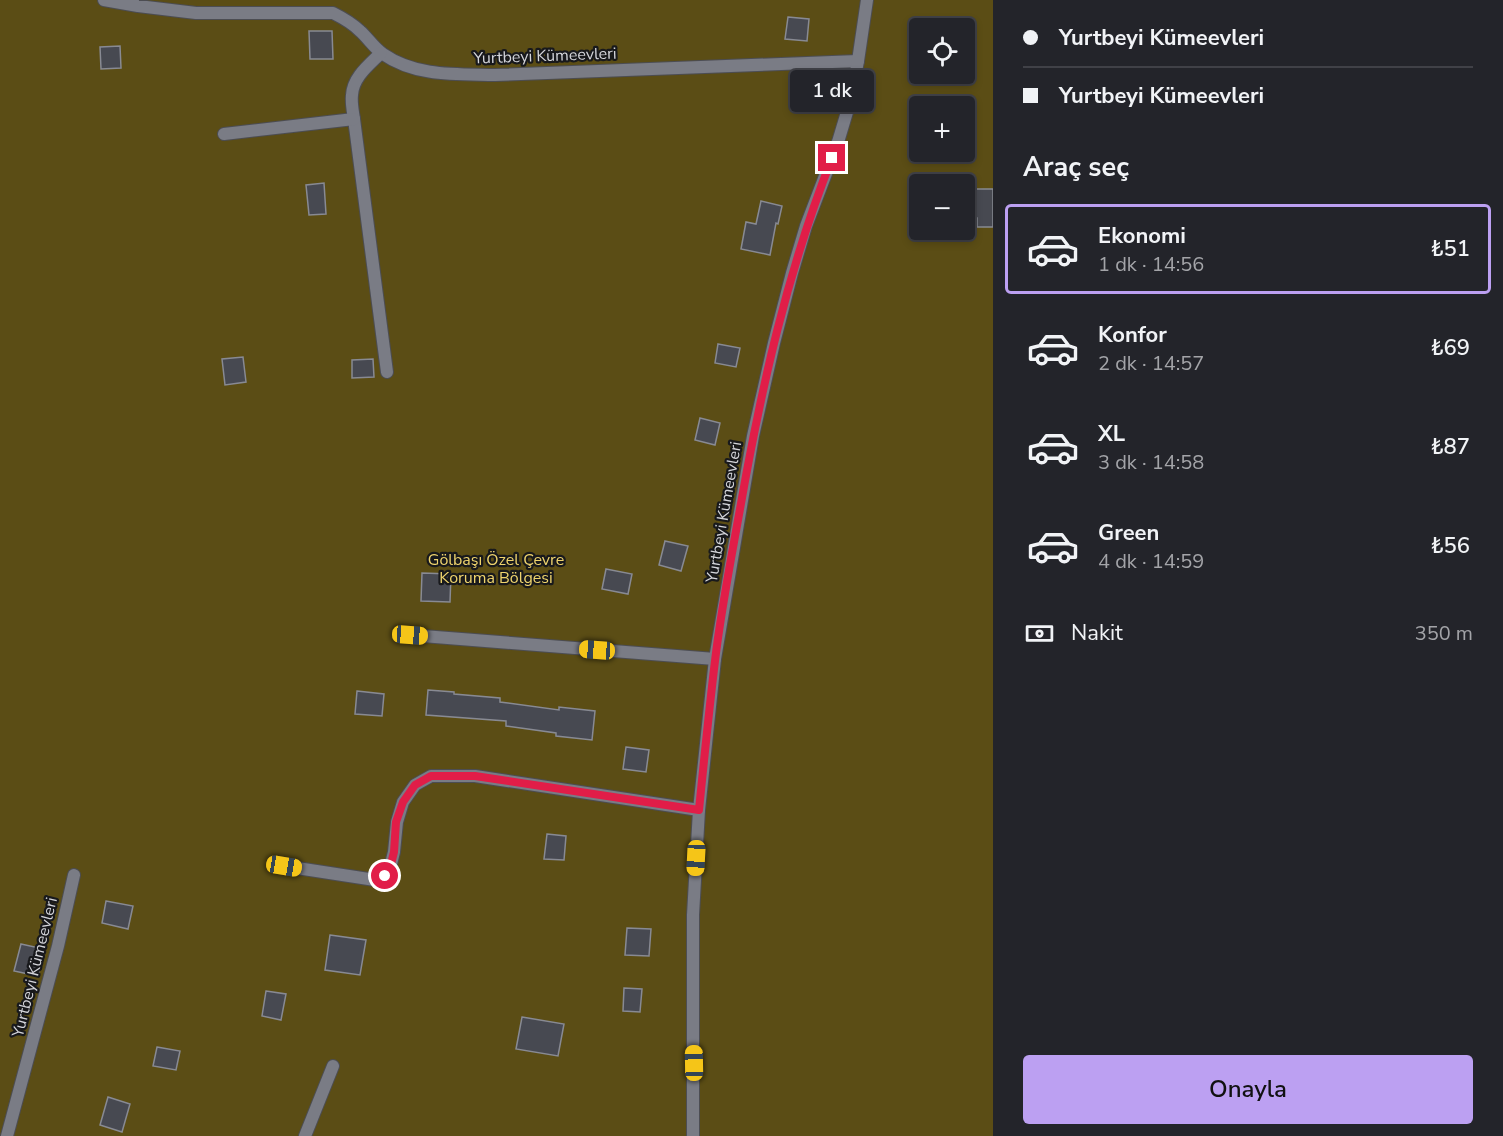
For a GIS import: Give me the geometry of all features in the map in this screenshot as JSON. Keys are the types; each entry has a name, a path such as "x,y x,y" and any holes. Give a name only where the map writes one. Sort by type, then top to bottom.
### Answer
{"street":[{"name":"Yurtbeyi Kümeevleri","path":"104,0 196,13 333,14 361,31 381,53 400,64 437,74 495,75 858,61"},
{"name":"Yurtbeyi Kümeevleri","path":"693,1136 693,915 699,810 715,659 753,436 774,343 806,226 845,123 858,61 867,0"},
{"path":"381,53 361,72 352,95 387,372"},
{"path":"224,134 354,119"},
{"path":"410,635 715,659"},
{"path":"284,866 375,880 385,876 394,852 396,822 403,802 415,785 431,776 475,776 699,810"},
{"name":"Yurtbeyi Kümeevleri","path":"7,1136 58,946 74,875"},
{"path":"305,1136 333,1066"}],"green space":[{"name":"Gölbaşı Özel Çevre Koruma Bölgesi","path":"0,0 993,0 993,1136 0,1136"}],"building":[{"path":"788,17 809,19 807,41 785,39"},
{"path":"309,31 332,31 333,59 310,59"},
{"path":"120,46 121,68 101,69 100,47"},
{"path":"324,183 326,214 309,215 306,185"},
{"path":"975,189 993,189 993,227 977,227 977,218 975,218"},
{"path":"761,201 782,206 770,255 741,249 746,222 756,224"},
{"path":"718,344 740,348 736,367 715,363"},
{"path":"243,357 246,382 225,385 222,359"},
{"path":"373,359 374,377 352,378 352,360"},
{"path":"700,418 720,423 715,445 695,440"},
{"path":"665,541 688,546 681,571 659,565"},
{"path":"606,569 632,574 628,594 602,589"},
{"path":"422,573 451,574 450,602 421,601"},
{"path":"428,690 500,698 500,702 559,710 559,707 595,711 592,740 556,736 556,733 506,726 506,721 426,715"},
{"path":"357,691 384,694 382,716 355,714"},
{"path":"626,747 649,750 646,772 623,769"},
{"path":"547,834 566,836 564,860 544,859"},
{"path":"106,901 133,906 128,929 102,923"},
{"path":"627,928 651,929 649,956 625,955"},
{"path":"330,935 366,940 360,975 325,970"},
{"path":"21,944 44,949 38,976 14,971"},
{"path":"624,988 642,989 640,1012 623,1011"},
{"path":"266,991 286,994 281,1020 262,1016"},
{"path":"522,1017 564,1024 558,1056 516,1049"},
{"path":"157,1047 180,1051 176,1070 153,1066"},
{"path":"108,1097 130,1104 122,1132 100,1125"}],"route":[{"path":"385,876 394,852 396,822 403,802 415,785 431,776 475,776 699,810 715,659 753,436 792,273 806,226 832,158"}]}
